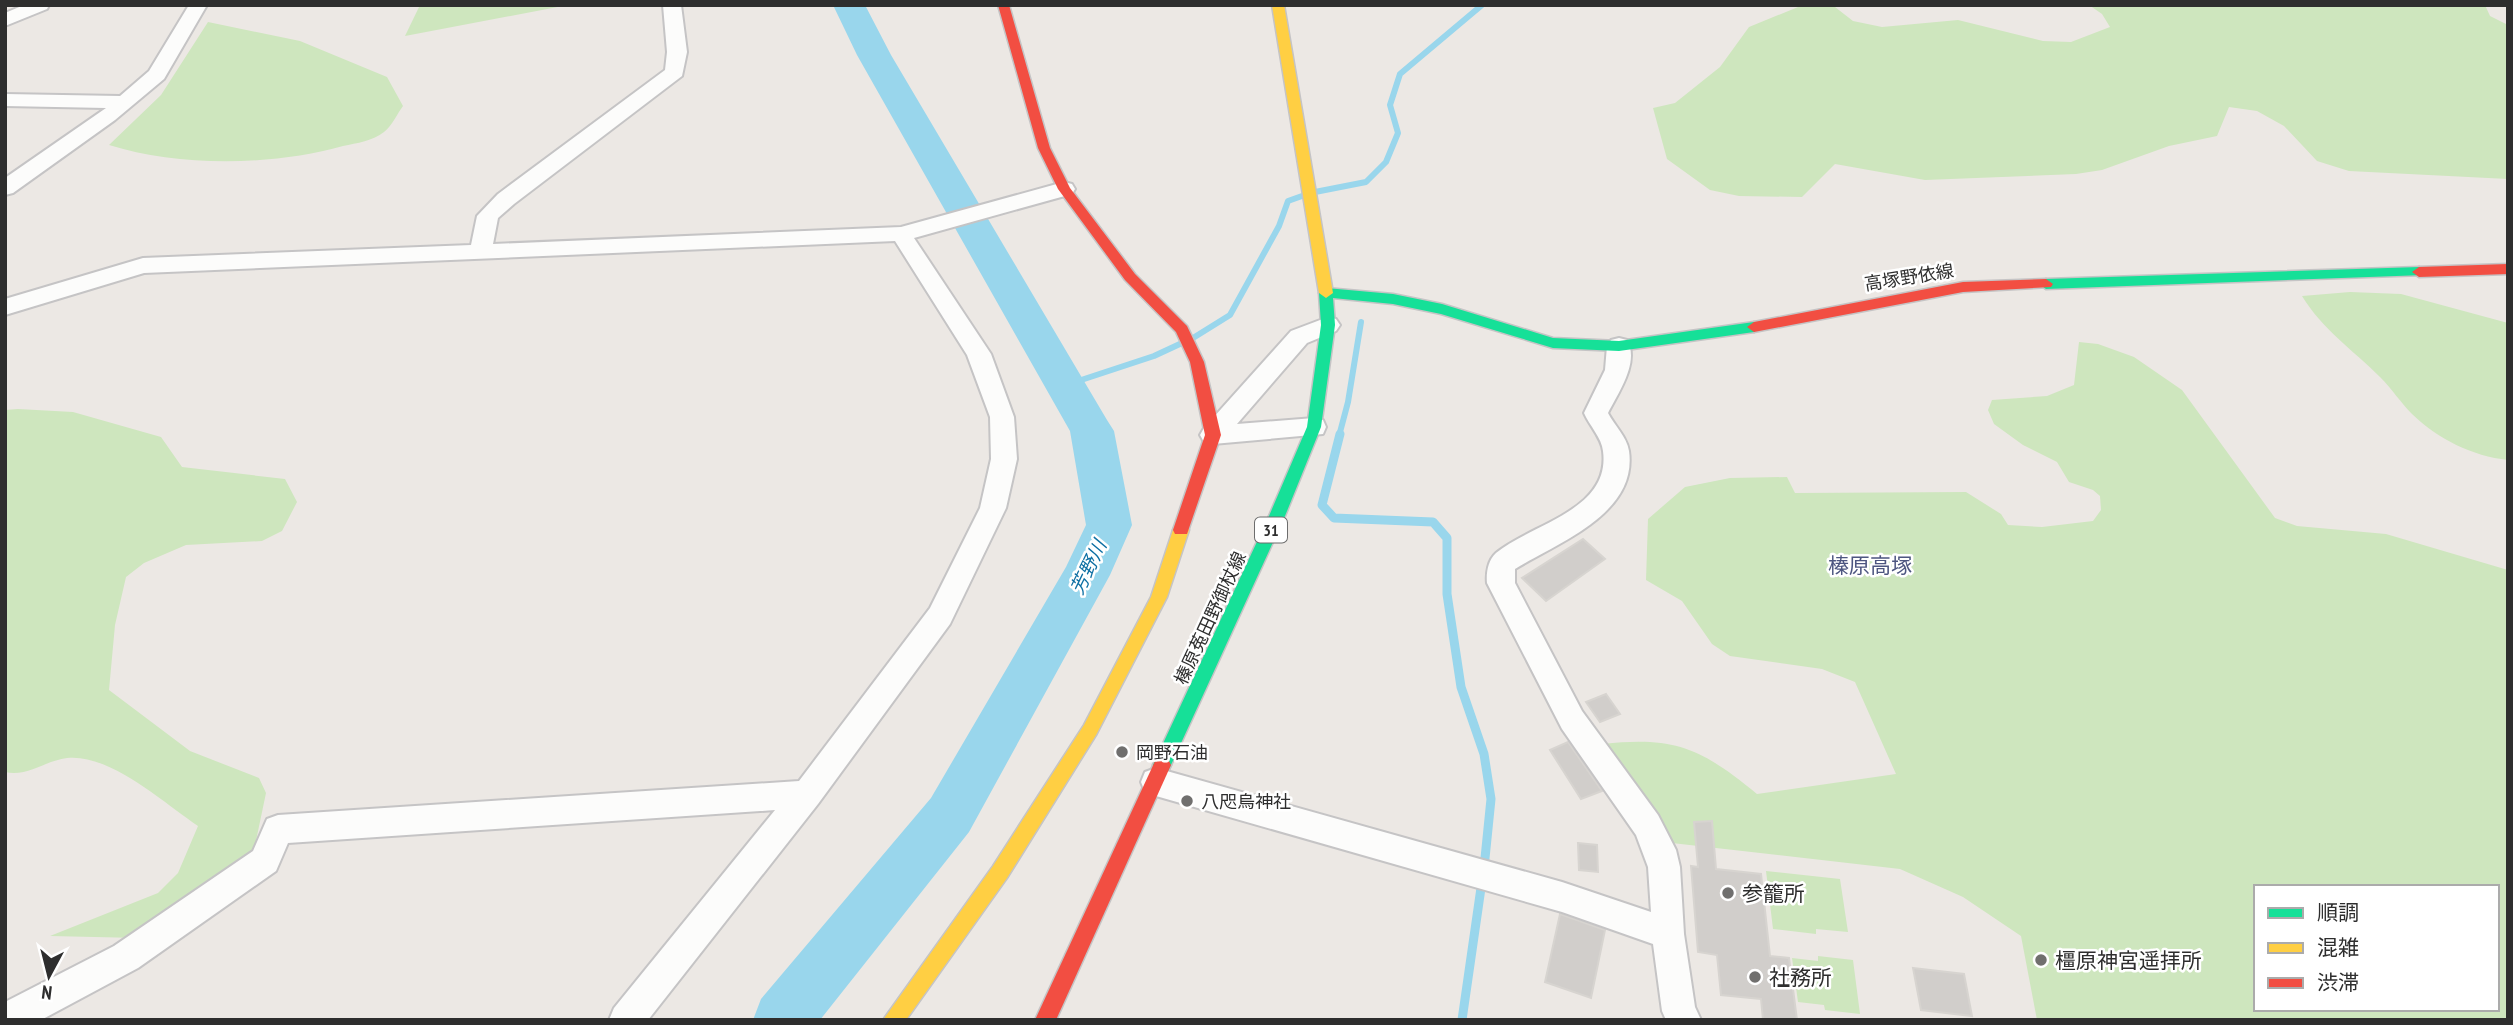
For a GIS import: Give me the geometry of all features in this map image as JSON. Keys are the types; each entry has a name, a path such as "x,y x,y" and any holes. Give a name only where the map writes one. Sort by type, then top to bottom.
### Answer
{"main road":[{"path":"893,1020 1000,872 1090,730 1158,597 1213,435 1198,362 1181,329 1130,276 1058,190 1003,5"},
{"name":"榛原菟田野御杖線","path":"1045,1020 1277,516 1314,427 1328,325 1326,293 1278,5"},
{"name":"高塚野依線","path":"1326,293 1393,299 1442,309 1553,343 1619,346 1714,334 1963,287 2508,269"}],"street":[{"path":"5,20 40,5"},
{"path":"5,188 125,102 157,75 198,5"},
{"path":"480,252 488,216 497,207 676,72 677,52 672,5"},
{"path":"5,100 125,102"},
{"path":"5,307 143,266 909,232 1058,190"},
{"path":"626,1020 807,794 940,616 993,508 1004,459 1002,417 979,354 909,232"},
{"path":"1213,435 1299,337 1328,325"},
{"path":"1619,346 1617,370 1596,413 1616,450 1613,484 1582,517 1504,562 1500,572 1501,583 1572,720 1647,825 1660,850 1664,867 1668,934 1679,1011 1684,1020"},
{"path":"1213,435 1314,427"},
{"path":"1156,782 1562,897 1668,934"},
{"path":"6,1020 126,957 265,861 278,829 807,794"}],"green space":[{"path":"420,5 568,5 405,36"},
{"path":"1803,5 1835,7 1853,21 1882,27 1958,20 2043,41 2071,42 2110,27 2102,14 2089,5 2485,5 2490,16 2508,25 2508,179 2349,171 2317,161 2284,126 2257,111 2229,107 2217,136 2169,146 2102,170 2076,174 1925,180 1835,164 1802,197 1739,196 1710,190 1667,159 1653,108 1675,103 1720,67 1749,27"},
{"path":"208,22 300,41 387,77 403,106 390,127 375,138 315,153 286,157 195,160 136,152 109,145 161,95"},
{"path":"2350,292 2401,294 2508,323 2508,460 2481,455 2456,445 2422,423 2380,377 2328,329 2302,296"},
{"path":"2079,342 2098,344 2134,357 2182,390 2275,518 2297,526 2386,534 2508,570 2508,1020 2037,1020 2021,936 1963,897 1900,869 1663,842 1603,744 1650,742 1687,749 1720,766 1757,794 1896,774 1855,682 1822,669 1730,656 1712,644 1682,601 1646,580 1648,519 1685,487 1730,478 1787,477 1795,493 1966,492 2001,514 2008,525 2042,527 2093,521 2101,510 2100,496 2093,490 2069,482 2057,462 2023,445 1994,424 1988,410 1992,400 2047,396 2074,385"},
{"path":"5,410 73,412 161,437 182,467 285,479 297,502 282,531 262,541 186,545 144,563 126,577 115,625 109,690 190,751 259,778 266,793 253,855 139,938 50,936 158,893 178,873 198,826 136,782 100,763 67,758 29,771 5,772"},
{"path":"1766,871 1840,879 1848,932 1816,929 1816,934 1773,929"},
{"path":"1818,956 1853,960 1860,1014 1825,1010 1824,1005 1798,1002 1792,958 1818,961"}],"building":[{"path":"1583,539 1605,559 1546,601 1522,578"},
{"path":"1606,694 1620,714 1600,722 1586,702"},
{"path":"1568,742 1602,791 1581,799 1550,750"},
{"path":"1712,821 1716,869 1761,874 1770,956 1789,958 1797,1020 1763,1020 1761,999 1721,995 1717,955 1698,952 1691,866 1698,867 1694,822"},
{"path":"1578,843 1597,845 1598,872 1579,870"},
{"path":"1560,914 1605,930 1591,998 1545,982"},
{"path":"1913,968 1964,974 1972,1016 1921,1010"}],"waterway":[{"name":"芳野川","path":"782,1020 950,815 1086,575 1109,525 1092,431 874,55 849,5"},
{"path":"1315,192 1366,182 1386,162 1398,133 1390,105 1400,74 1482,5"},
{"path":"1193,338 1230,315 1279,226 1288,201 1302,196"},
{"path":"1339,436 1348,402 1361,322"},
{"path":"1066,385 1154,356 1182,343"},
{"path":"1340,434 1322,505 1334,518 1433,522 1447,538 1447,594 1461,687 1484,754 1491,799 1484,868"},
{"path":"1462,1020 1482,881"}],"traffic: fast":[{"path":"2046,284 2419,272"},
{"path":"1326,293 1393,299 1442,309 1553,343 1619,346 1754,327"},
{"path":"1162,765 1277,516 1314,427 1328,325 1326,293"}],"traffic: slow":[{"path":"1278,5 1326,293"},
{"path":"893,1020 1000,872 1090,730 1159,597 1181,530"}],"traffic: jam":[{"path":"1003,5 1044,148 1064,189 1130,277 1182,329 1197,362 1213,435 1181,530"},
{"path":"2419,272 2508,269"},
{"path":"1754,327 1963,287 2046,284"},
{"path":"1045,1020 1162,765"}],"place":[{"name":"岡野石油","path":"1122,752"},
{"name":"八咫烏神社","path":"1187,801"},
{"name":"参籠所","path":"1728,893"},
{"name":"橿原神宮遥拝所","path":"2041,960"},
{"name":"社務所","path":"1755,977"}],"district":[{"name":"榛原高塚","path":"1870,565"}]}
